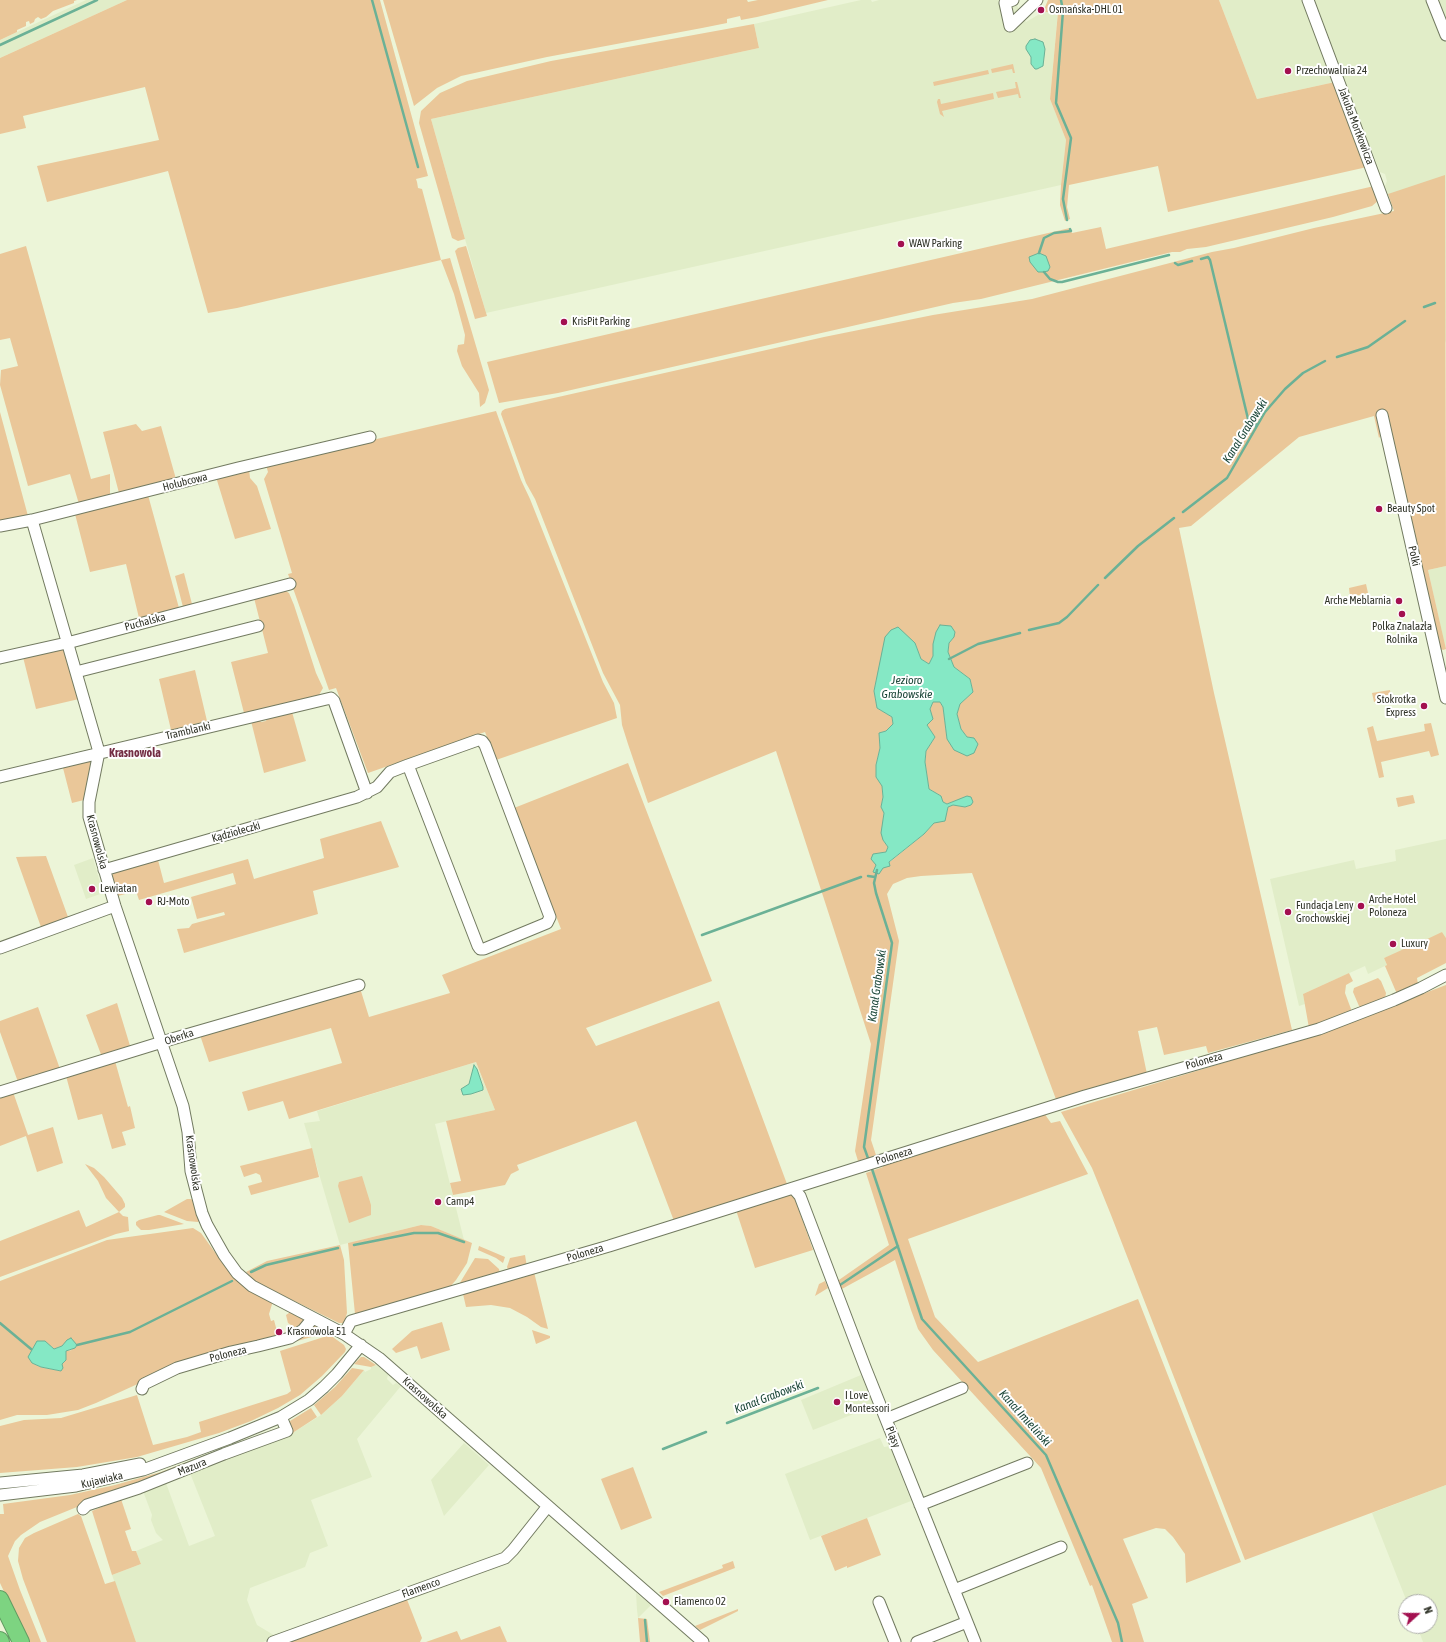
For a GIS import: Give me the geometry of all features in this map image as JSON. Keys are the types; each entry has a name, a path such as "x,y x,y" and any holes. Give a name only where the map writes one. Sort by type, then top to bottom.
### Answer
{"highway":[{"path":"0,1599 21,1642"}],"street":[{"path":"1009,2 1010,26 1037,0"},
{"name":"Jakuba Mortkowicza","path":"1308,0 1386,208"},
{"path":"1432,0 1446,35"},
{"name":"Polki","path":"1382,415 1446,698"},
{"name":"Hołubcowa","path":"0,526 32,520 370,437"},
{"name":"Krasnowolska","path":"32,520 99,752 89,817 115,906 185,1111 192,1178 202,1213 207,1225 230,1265 244,1281 344,1334 361,1345 398,1374 703,1642"},
{"name":"Puchalska","path":"0,658 67,643 290,584"},
{"path":"76,672 258,626"},
{"name":"Tramblanki","path":"0,777 99,752 331,698 334,701 367,793"},
{"name":"Kądziołeczki","path":"104,870 357,798 377,787 390,772 408,765 478,740 482,741 550,917 547,923 484,949 480,949 408,765"},
{"path":"0,948 115,906"},
{"name":"Poloneza","path":"344,1334 351,1321 609,1246 1085,1096 1319,1029 1421,988 1446,975"},
{"name":"Oberka","path":"0,1092 359,985"},
{"name":"Pląsy","path":"793,1188 800,1196 886,1419 975,1642"},
{"name":"Poloneza","path":"142,1389 144,1384 177,1368 231,1352 290,1338 303,1330 313,1318"},
{"name":"Kujawiaka","path":"0,1495 48,1490 100,1481 143,1470 281,1417 309,1400 324,1387 361,1345"},
{"path":"886,1419 962,1388"},
{"name":"Mazura","path":"83,1509 87,1505 139,1488 287,1431 281,1417"},
{"name":"Kujawiaka","path":"0,1483 100,1472 201,1449"},
{"path":"920,1505 1027,1463"},
{"name":"Flamenco","path":"273,1642 505,1558 548,1506"},
{"path":"954,1590 1061,1547"},
{"path":"879,1602 895,1642"},
{"path":"917,1642 967,1622"}],"shaded area":[{"path":"0,0 77,0 74,1 74,3 53,11 46,17 41,19 38,17 30,24 29,21 26,22 26,26 0,40"},
{"path":"86,0 127,0 0,58 0,40"},
{"path":"127,0 380,0 428,176 416,179 418,188 422,189 441,260 237,308 208,313 168,171 47,202 37,166 159,140 145,87 23,116 26,128 0,134 0,58"},
{"path":"383,0 747,0 748,2 758,0 828,0 757,17 741,20 740,16 727,19 727,23 547,57 461,76 437,88 414,106"},
{"path":"861,0 871,0 872,2 879,0 1014,0 1026,22 1043,12 1058,11 1050,99 1066,140 1061,185 486,313 431,119 759,48 754,24"},
{"path":"1048,0 1219,0 1257,99 1335,82 1367,167 1168,212 1158,166 1069,185 1067,207 1070,219 1065,221 1060,205 1066,140 1050,99 1058,12 1043,12"},
{"path":"1219,0 1302,0 1335,82 1257,99"},
{"path":"1314,0 1446,0 1446,343 1385,186 1387,181 1385,174 1380,172"},
{"path":"754,24 759,48 431,119 465,239 458,241 452,238 419,123 421,111 440,93 467,81 551,61"},
{"path":"1013,64 1015,73 1013,73 1012,69 992,73 991,69"},
{"path":"988,70 989,74 934,86 933,82"},
{"path":"1015,82 1017,82 1021,98 1019,98 1018,94 998,98 996,92 1016,88"},
{"path":"993,93 994,99 942,111 944,117 940,114 937,102 938,99 940,99 941,104"},
{"path":"1445,175 1446,566 1428,570 1446,649 1443,650 1438,647 1382,434 1379,438 1374,416 1299,437 1191,526 1179,528 1214,693 1292,1030 1208,1053 1206,1046 1164,1055 1157,1027 1138,1031 1147,1074 1057,1102 972,873 907,878 893,884 887,894 899,941 871,1140 876,1155 858,1161 855,1151 871,1044 776,751 648,803 622,725 620,705 603,673 535,499 526,483 501,414 502,411 505,409 824,337 933,315 1032,299 1212,252 1394,211 1388,194","holes":["954,637 949,643 948,652 954,667 970,679 973,692 960,704 957,714 961,729 967,737 974,739 947,739 943,707 940,702 933,702 927,725 935,737 926,751 925,762 929,789 941,796 943,802 947,804 959,800 971,805 965,807 953,805 948,807 947,812 939,821 934,823 924,834 889,862 890,865 873,872 882,853 886,852 888,847 883,840 884,812 881,807 883,797 882,785 876,777 876,765 880,748 879,733 886,731 893,724 892,717 877,708 874,691 880,665 915,643 921,659 929,664 933,656 933,644"]},
{"path":"1374,186 1379,200 1372,206 1333,217 1206,247 1172,252 981,299 953,303 558,393 499,403 487,362 1070,228 1072,233 1101,227 1106,249"},
{"path":"26,246 91,479 110,474 110,496 79,504 70,474 28,486 0,385 1,370 18,366 10,338 0,340 0,254"},
{"path":"466,246 487,316 475,319 455,251 458,248"},
{"path":"450,258 489,390 485,403 480,407 479,393 462,366 457,351 458,345 464,344 465,335 454,294 441,260"},
{"path":"496,411 521,480 603,682 614,703 617,718 496,760 485,732 368,773 336,688 329,690 288,574 292,573 264,479 268,472 266,465"},
{"path":"0,412 28,516 0,522"},
{"path":"136,424 142,431 161,426 176,479 119,493 103,432"},
{"path":"249,469 250,478 257,486 271,529 235,539 216,477"},
{"path":"148,495 179,608 139,618 126,564 90,572 75,514 135,500 135,498"},
{"path":"1446,566 1446,650 1428,570"},
{"path":"184,573 192,604 183,607 175,576"},
{"path":"1366,584 1368,593 1350,597 1349,588"},
{"path":"284,590 289,593 294,605 316,673 323,688 319,695 244,713 231,662 268,653 254,598"},
{"path":"64,647 79,699 36,709 23,657"},
{"path":"195,670 207,721 171,730 159,679"},
{"path":"1390,690 1391,698 1374,702 1372,693"},
{"path":"292,712 306,761 264,773 251,721 259,719 261,722 266,721 267,718"},
{"path":"1431,723 1439,755 1431,757 1429,751 1381,762 1384,777 1379,778 1367,728 1373,726 1377,741 1425,731 1424,724"},
{"path":"90,761 91,766 84,800 72,803 63,768"},
{"path":"628,763 712,981 586,1028 596,1046 719,1001 787,1184 674,1221 636,1121 517,1165 519,1170 511,1174 505,1185 453,1195 450,1183 461,1181 446,1121 495,1110 476,1062 289,1119 283,1101 248,1111 242,1092 342,1063 331,1028 209,1062 200,1035 360,988 369,1017 450,993 442,975 561,929 514,808"},
{"path":"1413,795 1415,803 1398,807 1396,798"},
{"path":"381,821 399,867 313,891 318,914 184,953 177,929 189,928 192,924 225,915 224,912 197,919 191,897 236,884 233,873 139,900 136,891 118,896 112,876 113,872 158,860 164,883 248,859 254,879 324,858 320,839"},
{"name":"Arche Hotel Poloneza","path":"1446,839 1446,938 1442,932 1424,948 1417,946 1384,958 1387,965 1368,974 1365,966 1303,994 1305,1004 1299,1006 1270,879 1354,860 1356,869 1396,861 1395,850"},
{"path":"46,856 68,917 41,927 16,857"},
{"path":"93,858 103,893 86,899 74,865"},
{"path":"1442,932 1446,938 1446,963 1417,978 1418,985 1397,994 1385,966 1387,965 1384,958 1415,944 1424,948 1423,941"},
{"path":"1349,973 1353,981 1346,985 1345,993 1351,1009 1351,1014 1309,1028 1303,994"},
{"path":"1378,978 1381,981 1386,993 1385,999 1364,1009 1359,1006 1353,992 1354,988"},
{"path":"1446,985 1446,1485 1245,1560 1092,1168 1061,1112 1312,1036"},
{"path":"117,1003 131,1049 102,1057 86,1015"},
{"path":"38,1007 60,1069 34,1075 18,1082 0,1032 0,1021"},
{"path":"115,1061 128,1107 130,1106 135,1128 122,1132 126,1145 112,1149 102,1114 78,1120 66,1076"},
{"path":"476,1062 495,1110 435,1124 464,1240 431,1226 421,1225 340,1245 304,1123 320,1121 317,1111"},
{"path":"13,1092 28,1135 53,1127 63,1163 37,1172 26,1136 0,1146 0,1096"},
{"path":"1044,1113 1051,1123 1060,1121 1088,1174 908,1239 935,1317 978,1362 1138,1299 1241,1562 1186,1583 1185,1554 1173,1537 1165,1529 1156,1528 1123,1539 1148,1598 1132,1604 1144,1642 1112,1642 1092,1585 1090,1586 1041,1468 933,1350 918,1329 895,1260 840,1290 836,1282 889,1245 866,1173 883,1167 882,1163"},
{"path":"312,1148 319,1177 251,1195 248,1186 262,1182 260,1175 256,1173 244,1177 240,1166"},
{"path":"85,1164 94,1168 104,1177 122,1198 125,1207 119,1212 106,1198 98,1181"},
{"path":"362,1176 371,1205 371,1215 349,1223 338,1186 339,1182"},
{"path":"786,1195 794,1196 813,1250 755,1268 736,1210"},
{"path":"187,1199 194,1201 198,1222 187,1221 164,1212"},
{"path":"79,1210 86,1227 119,1212 123,1216 128,1217 129,1231 116,1234 0,1277 0,1241"},
{"path":"158,1215 184,1224 149,1230 141,1230 136,1225 136,1222 139,1220"},
{"path":"421,1225 431,1226 472,1243 467,1263 456,1280 448,1289 355,1314 348,1243"},
{"path":"193,1228 201,1233 232,1276 273,1301 269,1314 271,1321 274,1320 279,1339 142,1382 78,1410 47,1415 17,1415 0,1420 0,1281 107,1240","holes":["65,1343 72,1350 66,1351 66,1360 62,1364 61,1371 41,1367 32,1363 51,1346 54,1349"]},
{"path":"340,1245 344,1260 347,1313 344,1323 339,1323 256,1282 246,1272 267,1261"},
{"path":"479,1246 505,1257 503,1263 496,1258 478,1250"},
{"path":"525,1255 527,1267 509,1272 507,1267 510,1258"},
{"path":"475,1258 488,1259 499,1269 500,1274 458,1286"},
{"path":"534,1272 548,1329 541,1327 527,1317 510,1308 491,1305 466,1307 463,1294"},
{"path":"825,1281 828,1288 815,1296 819,1284"},
{"path":"292,1311 305,1319 302,1325 294,1327 288,1323 286,1315"},
{"path":"442,1322 450,1350 421,1359 417,1346 396,1353 392,1349 412,1331"},
{"path":"314,1325 318,1325 314,1330 318,1333 323,1328 330,1332 297,1341 296,1339"},
{"path":"532,1330 550,1336 550,1338 536,1344"},
{"path":"330,1335 344,1345 346,1349 345,1352 322,1376 300,1395 251,1421 219,1433 137,1457 77,1467 0,1473 0,1426 24,1420 61,1418 137,1395 153,1445 187,1437 201,1432 199,1422 287,1394 291,1391 280,1351"},
{"path":"361,1357 364,1357 376,1365 371,1367 354,1364"},
{"path":"376,1365 388,1375 387,1379 393,1385 396,1383 401,1386 357,1439 372,1477 311,1500 328,1546 310,1553 305,1567 250,1588 247,1600 257,1625 277,1637 263,1642 136,1642 112,1575 141,1564 136,1551 163,1540 156,1533 151,1520 152,1515 143,1491 166,1483 189,1546 215,1536 190,1473 293,1434 321,1415 342,1396 364,1370 365,1372"},
{"path":"352,1368 364,1370 342,1396 321,1415 314,1405 335,1387"},
{"name":"I Love Montessori","path":"861,1375 874,1406 813,1430 801,1400"},
{"path":"311,1408 317,1417 293,1434 289,1424 290,1421"},
{"path":"880,1438 884,1447 890,1446 911,1501 810,1540 785,1474"},
{"path":"464,1443 489,1465 444,1516 431,1480"},
{"path":"216,1451 214,1456 136,1483 40,1522 15,1541 8,1556 41,1642 28,1642 0,1583 0,1514 4,1514 3,1504 70,1495 115,1485 161,1472"},
{"path":"633,1467 652,1518 621,1530 601,1479"},
{"path":"1446,1485 1446,1642 1423,1642 1420,1634 1438,1634 1438,1594 1404,1594 1372,1513"},
{"path":"121,1499 131,1529 125,1531 132,1551 136,1551 141,1564 112,1575 92,1511"},
{"path":"78,1514 81,1516 105,1584 115,1581 136,1642 47,1642 23,1579 18,1561 19,1548 25,1538"},
{"path":"867,1518 881,1555 835,1571 821,1536"},
{"path":"733,1561 735,1568 663,1596 659,1592 723,1568 722,1565"},
{"path":"636,1593 651,1605 638,1618 637,1610"},
{"path":"406,1597 422,1638 420,1642 286,1642"},
{"path":"738,1609 738,1611 700,1630 695,1626"},
{"path":"638,1618 647,1619 650,1642 640,1642"},
{"path":"500,1626 507,1642 426,1642 457,1631 461,1640"}],"water":[{"path":"1035,39 1043,42 1045,49 1043,66 1037,69 1035,69 1031,64 1031,57 1026,49 1026,46 1030,40"},
{"path":"1039,253 1046,256 1050,267 1048,271 1038,272 1030,262 1029,257"},
{"name":"Jezioro Grabowskie","path":"940,625 951,626 955,632 954,637 949,643 948,652 954,667 970,679 973,692 960,704 957,714 961,729 967,737 974,738 978,744 974,753 967,756 954,750 947,739 943,707 940,702 933,702 930,709 933,719 927,725 935,737 926,751 925,762 929,789 941,796 943,802 947,804 967,796 971,797 973,802 971,805 965,807 953,805 948,807 945,821 934,823 924,834 889,862 890,866 883,868 879,874 873,872 876,865 871,859 873,854 886,852 888,847 883,840 881,833 884,813 881,807 883,797 882,786 876,777 876,765 880,748 879,733 886,731 893,724 892,717 877,708 874,691 885,637 891,630 898,627 915,643 921,659 929,664 933,656 933,644 936,632"},
{"path":"474,1065 477,1069 483,1090 463,1095 461,1089 469,1084"},
{"path":"71,1338 77,1345 75,1348 66,1351 66,1360 62,1364 63,1368 61,1371 41,1367 32,1363 28,1357 37,1341 45,1341 54,1349 62,1346"}],"waterway":[{"path":"0,45 97,0"},
{"path":"372,0 418,167"},
{"path":"1061,0 1063,11 1056,103 1071,138 1063,199 1067,220"},
{"path":"1039,253 1044,238 1054,233 1071,231 1070,229"},
{"path":"1044,272 1050,279 1062,282 1169,255"},
{"path":"1201,259 1208,257 1210,260 1249,423 1253,426 1258,424"},
{"path":"1175,263 1178,265 1192,261"},
{"name":"Kanał Grabowski","path":"1424,307 1435,303"},
{"name":"Kanał Grabowski","path":"1337,357 1368,347 1405,321"},
{"name":"Kanał Grabowski","path":"1183,512 1227,478 1265,412 1285,389 1303,373 1325,361"},
{"name":"Kanał Grabowski","path":"1105,578 1138,546 1174,518"},
{"name":"Kanał Grabowski","path":"1029,630 1059,623 1067,617 1098,585"},
{"name":"Kanał Grabowski","path":"949,659 978,644 1020,633"},
{"name":"Kanał Grabowski","path":"869,1161 864,1147 892,943 876,893 874,883 877,870"},
{"name":"Kanał Grabowski","path":"868,876 875,877"},
{"path":"702,935 861,877"},
{"name":"Kanał Imieliński","path":"871,1166 922,1319 1046,1455 1118,1623 1122,1642"},
{"path":"354,1245 414,1233 438,1233 464,1242"},
{"name":"Kanał Grabowski","path":"840,1285 898,1246"},
{"path":"251,1272 266,1265 338,1248"},
{"path":"77,1345 130,1332 232,1281"},
{"path":"0,1323 31,1349"},
{"name":"Kanał Grabowski","path":"727,1423 818,1388"},
{"name":"Kanał Grabowski","path":"663,1449 706,1432"},
{"name":"Kanał Grabowski","path":"645,1620 647,1642"}],"place":[{"name":"Osmańska-DHL 01","path":"1041,10"},
{"name":"Przechowalnia 24","path":"1288,71"},
{"name":"WAW Parking","path":"901,244"},
{"name":"KrisPit Parking","path":"564,322"},
{"name":"Beauty Spot","path":"1379,509"},
{"name":"Arche Meblarnia","path":"1399,601"},
{"name":"Polka Znalazła Rolnika","path":"1402,614"},
{"name":"Stokrotka Express","path":"1424,706"},
{"name":"Lewiatan","path":"92,889"},
{"name":"RJ-Moto","path":"149,902"},
{"name":"Arche Hotel Poloneza","path":"1361,906"},
{"name":"Fundacja Leny Grochowskiej","path":"1288,912"},
{"name":"Luxury","path":"1393,944"},
{"name":"Camp4","path":"438,1202"},
{"name":"Krasnowola 51","path":"279,1332"},
{"name":"I Love Montessori","path":"837,1402"},
{"name":"Flamenco 02","path":"666,1602"}],"district":[{"name":"Krasnowola","path":"135,753"}]}
